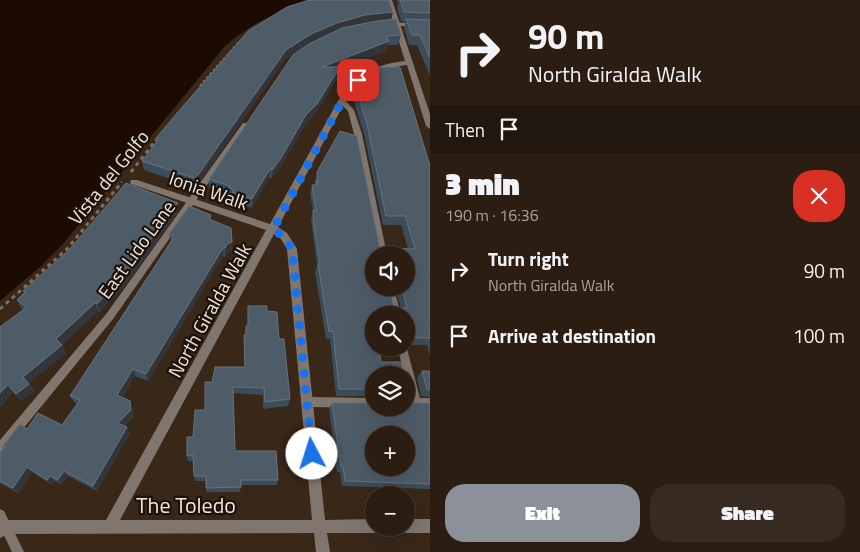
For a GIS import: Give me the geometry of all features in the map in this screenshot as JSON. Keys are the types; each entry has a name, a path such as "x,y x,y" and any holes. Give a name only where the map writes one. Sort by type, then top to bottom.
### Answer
{"street":[{"path":"389,0 430,126"},
{"name":"North Giralda Walk","path":"109,527 342,101 358,80 373,69 387,64 408,62"},
{"name":"Ionia Walk","path":"134,182 273,230"},
{"path":"273,230 284,236 292,249 324,552"},
{"name":"The Toledo","path":"2,525 109,527 365,526"},
{"path":"415,526 430,526"}],"lane":[{"path":"379,25 395,23 430,26"},
{"path":"342,101 352,110 381,246"},
{"name":"East Lido Lane","path":"0,448 110,316 192,203 250,117"},
{"path":"308,402 365,403"},
{"path":"415,403 430,403"},
{"path":"2,525 18,552"}],"path":[{"path":"200,87 231,49 244,38"},
{"name":"Vista del Golfo","path":"0,309 67,249 162,133"}],"shaded area":[{"path":"0,0 314,0 266,18 234,38 224,47 63,244 41,266 0,301"}],"building":[{"path":"309,0 389,0 393,12 365,15 337,23 311,34 286,50 194,178 142,161 159,139 156,138 248,31 287,7"},
{"path":"400,0 430,0 430,13 404,12"},
{"path":"396,19 401,35 386,36 389,41 322,67 340,67 317,104 306,115 281,158 273,169 270,169 252,199 232,192 234,190 229,188 230,186 209,179 293,55 309,44 342,28"},
{"path":"406,19 430,20 430,58 420,35 412,35"},
{"path":"376,67 400,67 430,166 430,338 416,338 415,306 406,306 404,296 415,296 415,246 405,216 386,216 367,124 355,86"},
{"path":"340,131 357,136 380,246 365,246 365,296 392,296 393,306 365,306 365,356 380,356 381,362 401,362 402,366 365,366 365,389 339,389 333,331 329,332 318,264 320,264 313,210 316,210 312,185 317,185 317,172"},
{"path":"126,183 178,203 124,275 97,304 95,303 56,339 62,345 23,377 29,384 16,394 8,385 0,393 0,327 27,307 17,300 25,292 23,291 69,250"},
{"path":"189,206 211,215 209,219 231,228 232,242 223,248 146,374 133,369 117,395 130,401 131,410 118,423 127,427 93,486 64,471 58,480 50,476 47,480 27,467 13,488 0,481 0,453 5,446 2,447 20,424 27,429 38,413 62,425 80,400 70,396 174,237 169,234"},
{"path":"248,306 267,306 267,311 277,312 279,339 284,339 290,399 265,402 264,388 233,387 235,451 276,451 278,480 241,480 241,487 206,488 206,476 194,476 193,455 187,456 187,437 193,437 195,410 205,410 205,382 212,382 215,367 245,367 244,335 246,335 246,326 248,325"},
{"path":"422,371 430,371 430,390 427,389"},
{"path":"332,403 365,403 365,416 415,416 415,403 430,403 430,484 345,481 343,467 341,467"}],"route":[{"path":"312,454 292,249 284,236 273,230 342,101 358,80"}]}
